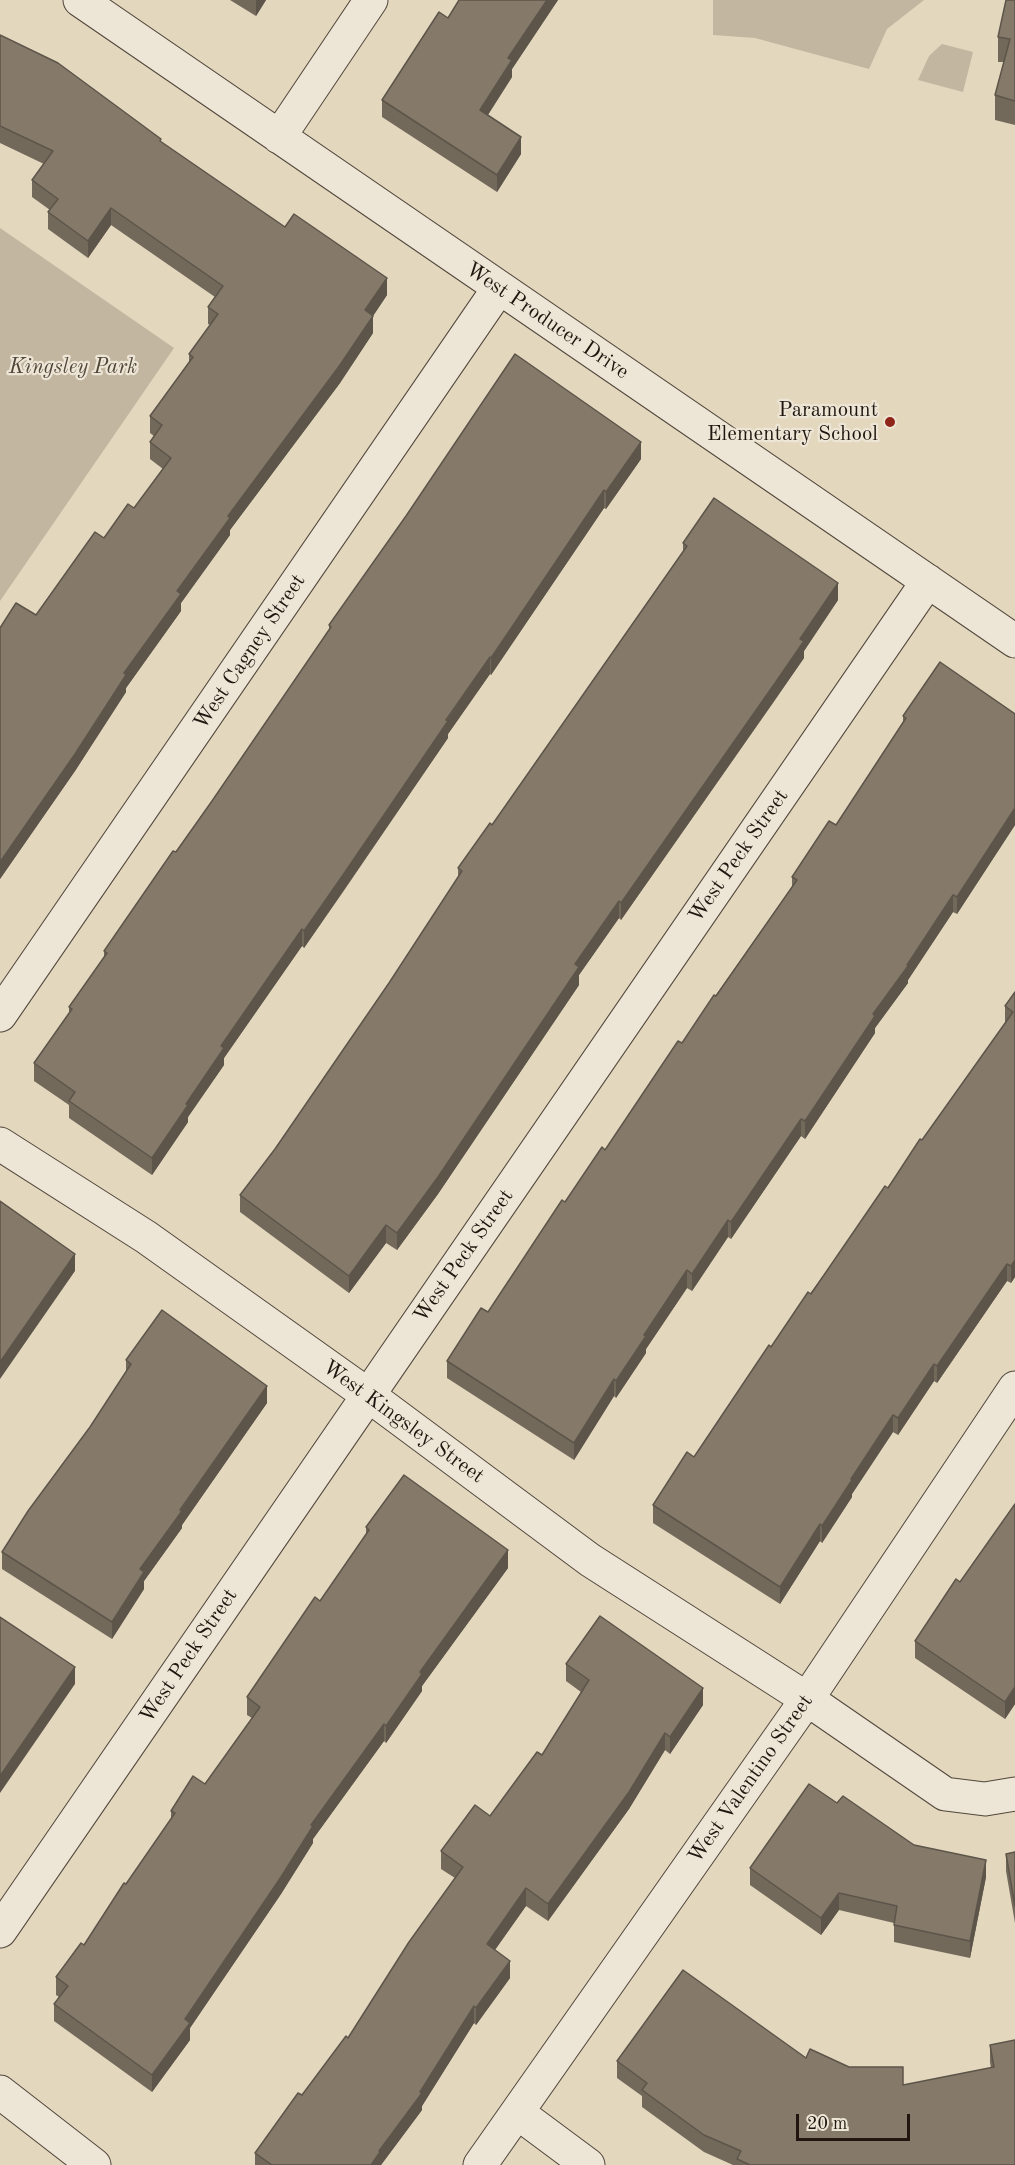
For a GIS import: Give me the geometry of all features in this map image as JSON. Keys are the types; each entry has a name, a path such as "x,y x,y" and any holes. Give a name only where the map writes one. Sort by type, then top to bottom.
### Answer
{"street":[{"name":"West Producer Drive","path":"80,0 1015,641"},
{"path":"279,137 371,0"},
{"name":"West Cagney Street","path":"0,1015 499,288"},
{"name":"West Peck Street","path":"0,1931 928,581"},
{"name":"West Kingsley Street","path":"0,1144 146,1237 368,1395 590,1560 807,1699 945,1794 985,1799 1015,1794"},
{"name":"West Valentino Street","path":"480,2165 807,1699 1015,1388"},
{"path":"0,2092 94,2165"},
{"path":"518,2113 588,2165"}],"green space":[{"path":"713,0 924,0 887,29 869,69 755,38 713,35"},
{"path":"942,44 973,52 963,92 918,80 929,56"},
{"name":"Kingsley Park","path":"0,228 174,348 0,601"}],"building":[{"path":"459,0 547,0 508,58 512,60 480,110 521,137 497,175 382,100 439,12 448,18"},
{"path":"1006,0 1015,0 1015,101 995,95 1010,39 998,37"},
{"path":"0,35 58,63 161,139 160,141 285,227 294,214 387,278 365,310 373,316 340,365 228,516 230,518 177,591 181,594 124,673 126,675 75,754 0,862 0,628 16,603 36,615 95,532 104,538 128,504 134,508 171,458 150,442 162,425 150,416 193,357 189,354 218,314 208,307 223,286 111,208 88,241 48,212 58,199 32,180 53,151 0,126"},
{"path":"515,354 641,442 606,492 604,490 343,875 304,931 302,929 221,1046 224,1048 152,1158 69,1101 75,1092 34,1063 72,1009 69,1007 107,953 104,951 173,851 176,852 212,801 331,627 329,625 406,516"},
{"path":"714,498 838,583 800,639 804,641 773,686 621,903 619,901 575,964 579,967 438,1177 397,1233 386,1225 349,1276 240,1195 275,1149 389,983 462,871 458,868 490,823 492,825 687,546 683,543"},
{"path":"940,662 1015,714 1015,808 957,897 953,895 908,966 873,1014 875,1016 805,1121 801,1119 731,1222 728,1220 692,1274 687,1270 574,1443 447,1361 481,1308 488,1312 562,1200 565,1202 602,1147 605,1150 678,1041 682,1043 714,995 716,996 797,880 792,877 829,821 836,825 906,718 903,716"},
{"path":"1015,992 1015,1260 1011,1266 1007,1264 937,1366 934,1364 898,1418 893,1415 780,1587 653,1505 687,1452 694,1457 769,1345 771,1347 808,1292 811,1294 885,1186 888,1188 920,1139 922,1140 1013,1012 1005,1006"},
{"path":"0,1201 75,1254 0,1362"},
{"path":"162,1310 267,1386 140,1569 144,1572 112,1622 2,1552 28,1511 90,1427 131,1364 126,1360"},
{"path":"404,1475 508,1550 420,1672 422,1674 386,1726 384,1724 311,1825 313,1826 281,1877 185,2019 190,2023 152,2075 54,2004 68,1986 56,1977 81,1943 84,1945 124,1883 126,1884 175,1813 171,1811 193,1776 205,1784 260,1707 247,1697 315,1597 320,1601 369,1530 366,1527"},
{"path":"1015,1504 1015,1687 1005,1702 915,1641 956,1579 960,1582"},
{"path":"600,1616 703,1688 670,1737 665,1733 629,1792 548,1904 526,1888 487,1944 510,1961 476,2008 474,2006 420,2092 422,2093 371,2165 272,2165 255,2153 298,2093 302,2095 346,2036 348,2038 409,1942 463,1867 441,1851 475,1805 490,1816 537,1752 542,1755 589,1680 566,1664"},
{"path":"0,1617 75,1667 0,1776"},
{"path":"809,1784 837,1803 843,1796 914,1845 986,1860 970,1941 894,1925 897,1906 839,1893 821,1918 750,1868"},
{"path":"1015,1852 1015,1906 1006,1854"},
{"path":"683,1970 806,2058 810,2049 849,2067 903,2067 903,2085 994,2067 990,2045 1015,2040 1015,2165 750,2165 737,2159 741,2151 704,2135 642,2090 647,2083 617,2061"}],"place":[{"name":"Paramount Elementary School","path":"890,422"}]}
